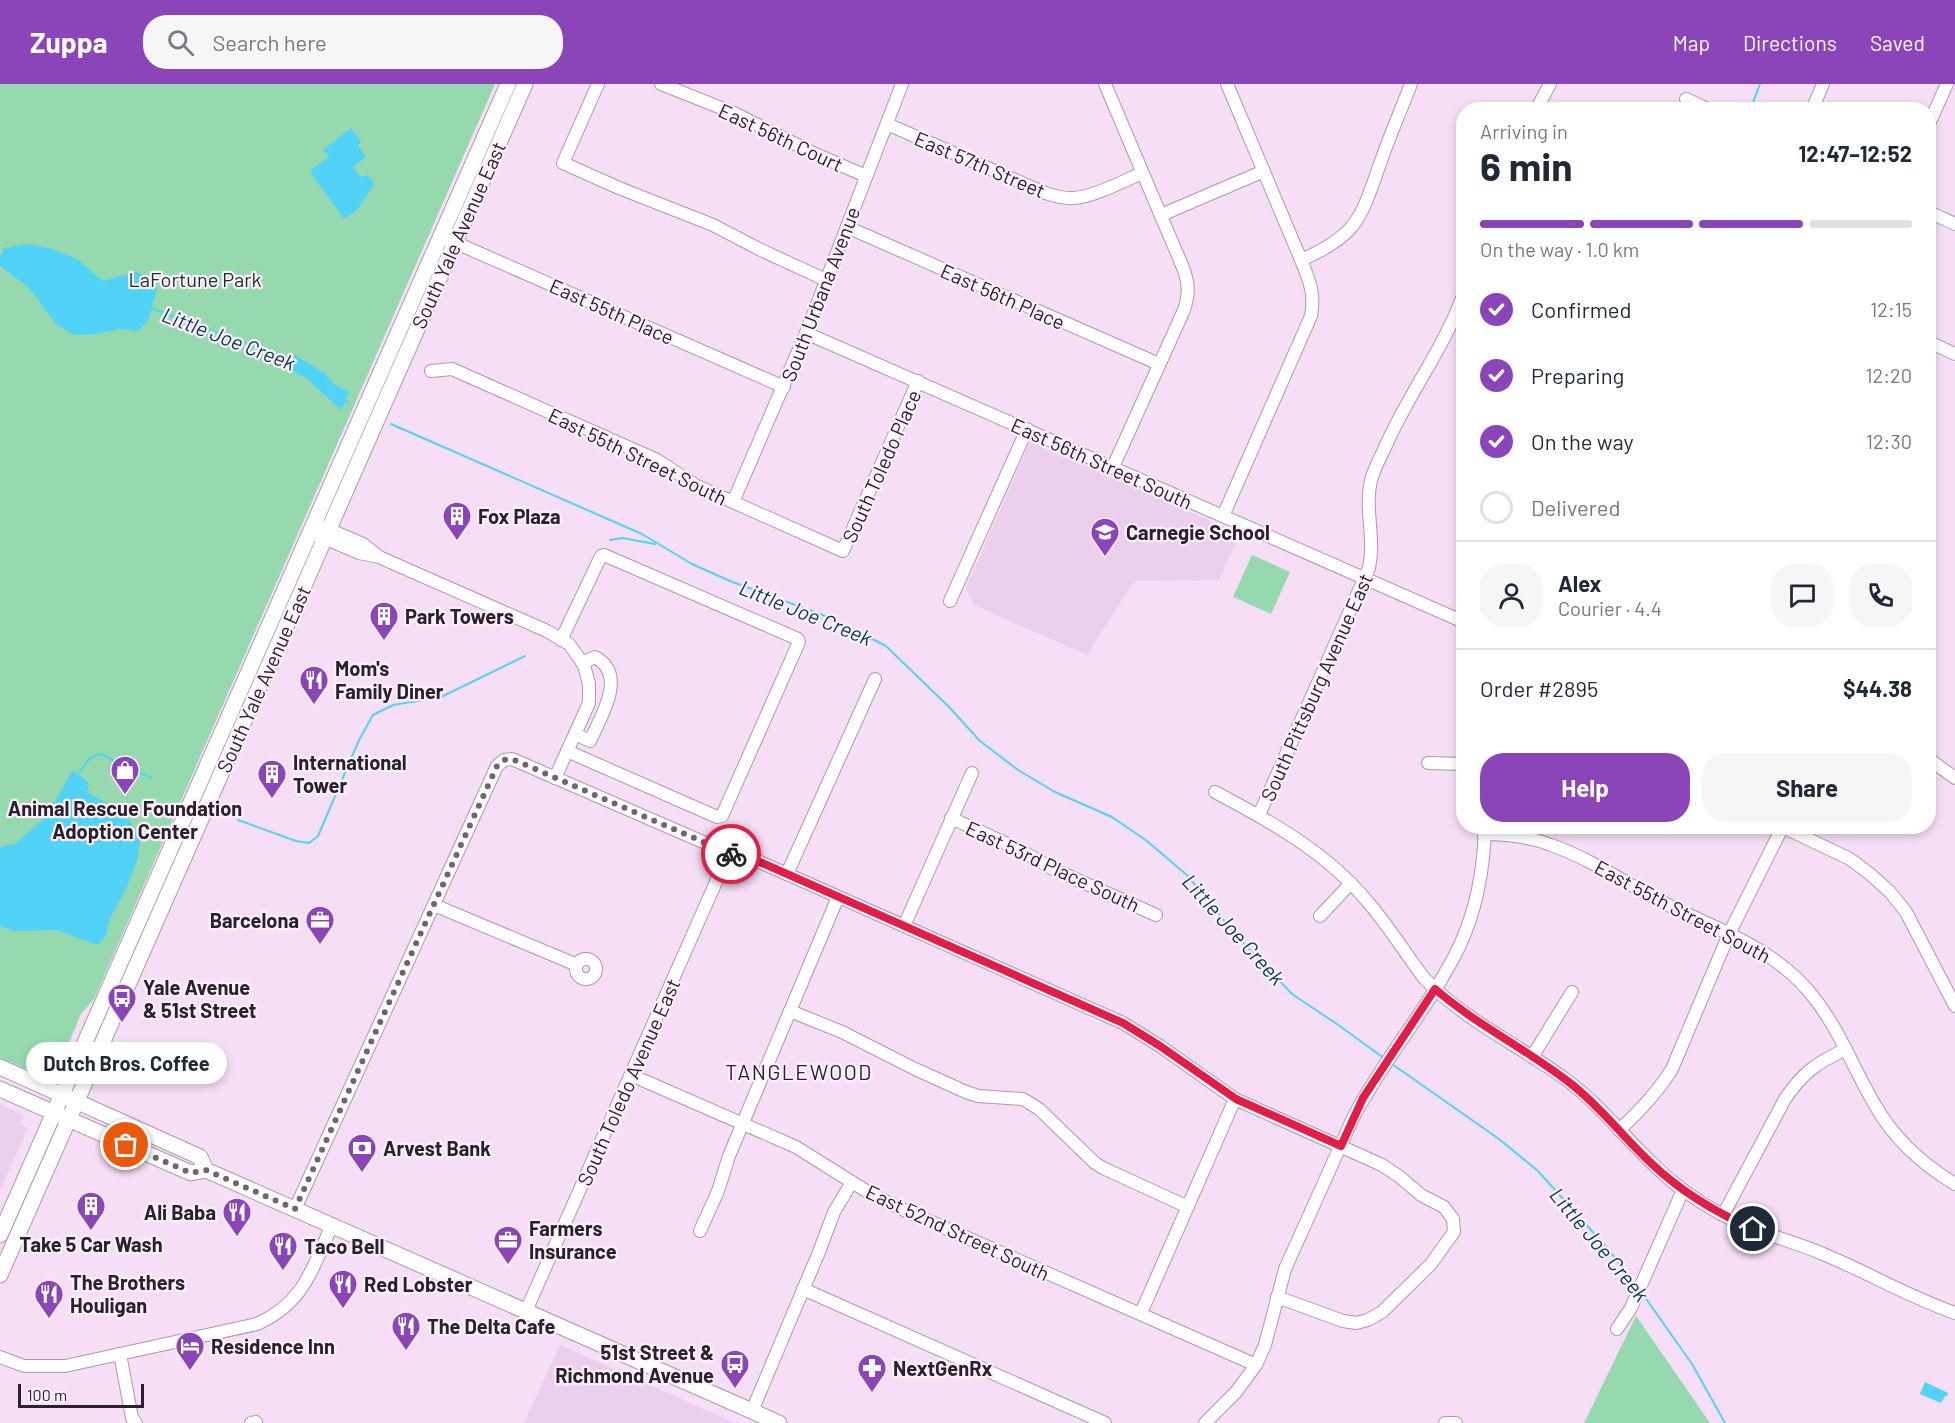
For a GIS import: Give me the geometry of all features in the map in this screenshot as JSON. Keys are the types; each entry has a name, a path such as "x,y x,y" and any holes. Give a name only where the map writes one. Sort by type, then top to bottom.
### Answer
{"main road":[{"name":"South Yale Avenue East","path":"0,1235 508,84"},
{"name":"South Yale Avenue East","path":"0,1275 525,84"},
{"path":"0,1067 200,1157 206,1170"},
{"path":"0,1089 191,1173 206,1170 779,1423"}],"street":[{"path":"598,84 563,164 713,225 826,280"},
{"name":"East 56th Court","path":"661,84 734,113 866,177"},
{"name":"South Urbana Avenue","path":"733,502 806,333 902,84"},
{"path":"1105,84 1189,285 1184,310 1113,467"},
{"path":"1222,516 1311,316 1313,301 1312,287 1227,84"},
{"path":"1301,260 1326,249 1342,238 1362,212 1411,84"},
{"path":"1540,102 1550,84"},
{"path":"1815,102 1823,84"},
{"path":"1936,108 1947,84"},
{"path":"1686,99 1693,102"},
{"name":"East 57th Street","path":"887,124 1046,193 1064,198 1087,195 1142,173"},
{"path":"1161,215 1264,171"},
{"path":"1936,215 1955,224"},
{"name":"East 56th Place","path":"847,227 1159,364"},
{"name":"East 55th Place","path":"441,236 784,387"},
{"name":"South Pittsburg Avenue East","path":"1259,815 1365,579 1372,556 1368,503 1372,475 1401,411 1442,341 1456,310"},
{"name":"East 56th Street South","path":"806,333 1456,619"},
{"path":"1936,345 1955,354"},
{"name":"East 55th Street South","path":"431,370 452,369 657,460 697,486 843,551"},
{"name":"South Toledo Place","path":"843,551 918,381"},
{"path":"950,601 1027,429"},
{"path":"312,527 358,553 379,556 547,631 568,644 582,663 589,684 589,703 555,778"},
{"path":"561,640 601,556 604,555 798,639 799,642 722,816 717,817 567,751"},
{"path":"575,734 590,741 612,685 610,674 603,662 595,657 582,663"},
{"path":"787,874 875,679"},
{"path":"295,1209 497,766 504,760 512,759 733,855 744,855 1123,1023 1236,1099 1382,1165 1421,1195 1444,1207 1451,1215 1454,1232 1431,1264 1382,1312 1368,1320 1356,1323 1343,1321 1277,1297"},
{"path":"1428,763 1456,764"},
{"path":"1936,764 1955,778"},
{"path":"904,926 972,772"},
{"path":"1215,792 1259,815 1321,856 1368,901 1424,978 1435,989 1470,1017 1570,1083 1593,1103 1649,1161 1683,1190 1723,1215 1753,1229 1823,1254 1916,1298 1955,1313"},
{"name":"East 53rd Place South","path":"951,818 1020,850 1053,869 1156,915"},
{"path":"1205,1423 1236,1392 1256,1365 1266,1345 1285,1269 1363,1098 1435,989 1460,946 1470,918 1482,868 1484,834"},
{"name":"East 55th Street South","path":"1503,834 1549,844 1571,852 1654,898 1764,952 1796,976 1828,1015 1874,1105 1895,1134 1909,1150 1955,1184"},
{"path":"1619,1130 1642,1110 1672,1069 1729,934 1779,834"},
{"path":"1797,834 1850,859 1890,892 1906,912 1955,1006"},
{"name":"South Toledo Avenue East","path":"526,1311 632,1075 723,864 733,855"},
{"path":"1320,916 1351,883"},
{"path":"700,1231 718,1191 742,1124 838,897"},
{"path":"434,905 577,965"},
{"path":"1532,1057 1572,992"},
{"path":"790,1011 851,1036 966,1092 978,1096 1023,1099 1038,1109 1095,1163 1188,1207"},
{"path":"1723,1215 1794,1085 1811,1069 1846,1049"},
{"name":"East 52nd Street South","path":"632,1075 796,1147 871,1194 914,1215 1256,1365"},
{"path":"1141,1313 1236,1099"},
{"path":"752,1411 834,1212 852,1182"},
{"path":"1617,1329 1631,1308 1683,1190"},
{"path":"0,1357 24,1366 65,1366 257,1324 275,1316 304,1286 332,1225"},
{"path":"803,1289 1085,1419 1105,1423"},
{"path":"120,1354 132,1418 136,1423"},
{"path":"1445,1423 1456,1423"}],"shaded area":[{"name":"Carnegie School","path":"1030,442 1240,534 1219,580 1136,581 1087,655 974,605 966,588"},
{"path":"0,1104 24,1115 20,1125 28,1128 0,1190"},
{"path":"560,1345 735,1423 524,1423"}],"green space":[{"name":"LaFortune Park","path":"0,84 495,84 94,999 81,1014 60,1064 39,1074 0,1058"},
{"path":"1252,555 1290,572 1271,614 1233,597"},
{"path":"1636,1316 1710,1423 1584,1423"}],"water":[{"path":"351,128 361,142 358,146 366,157 353,166 360,177 368,175 374,184 358,209 343,218 311,170 329,157 323,150"},
{"path":"28,244 49,248 77,259 103,281 136,272 150,277 157,289 148,320 139,331 119,329 96,334 74,335 56,324 29,288 0,266 0,257 4,248"},
{"path":"295,355 324,373 335,385 349,392 341,410 305,377 289,370 285,361 288,356"},
{"path":"73,770 89,783 87,792 130,821 140,841 137,861 126,889 110,918 106,936 97,945 57,930 13,931 0,926 0,847 15,844 45,818"},
{"path":"1925,1382 1948,1393 1941,1403 1920,1394"}],"waterway":[{"path":"1753,102 1760,84"},
{"name":"Little Joe Creek","path":"150,308 288,359"},
{"name":"Little Joe Creek","path":"343,399 349,403"},
{"name":"Little Joe Creek","path":"391,424 642,534 692,564 730,581 831,618 886,646 950,708 980,741 1018,770 1055,792 1112,817 1147,841 1188,876 1234,933 1292,994 1385,1059"},
{"name":"Little Joe Creek","path":"610,540 622,538 655,544"},
{"name":"Little Joe Creek","path":"238,820 296,841 309,843 318,836 359,740 373,715 393,705 441,697 525,656"},
{"name":"Little Joe Creek","path":"77,776 90,758 101,754 151,778"},
{"name":"Little Joe Creek","path":"1392,1064 1499,1139 1538,1171 1608,1249 1635,1284"},
{"name":"Little Joe Creek","path":"1642,1293 1692,1364 1725,1423"}],"way so far":[{"path":"126,1145 191,1173 206,1170 295,1209 497,766 504,760 512,759 731,854"}],"place":[{"name":"Fox Plaza","path":"457,542"},
{"name":"Carnegie School","path":"1105,558"},
{"name":"Park Towers","path":"384,642"},
{"name":"Mom's Family Diner","path":"314,706"},
{"name":"Animal Rescue Foundation Adoption Center","path":"125,796"},
{"name":"International Tower","path":"272,800"},
{"name":"Barcelona","path":"320,946"},
{"name":"Yale Avenue & 51st Street","path":"122,1024"},
{"name":"Dutch Bros. Coffee","path":"126,1145"},
{"name":"Arvest Bank","path":"362,1174"},
{"name":"Take 5 Car Wash","path":"91,1232"},
{"name":"Ali Baba","path":"237,1238"},
{"name":"Farmers Insurance","path":"508,1266"},
{"name":"Taco Bell","path":"283,1272"},
{"name":"Red Lobster","path":"343,1310"},
{"name":"The Brothers Houligan","path":"49,1320"},
{"name":"The Delta Cafe","path":"406,1352"},
{"name":"Residence Inn","path":"190,1372"},
{"name":"51st Street & Richmond Avenue","path":"735,1390"},
{"name":"NextGenRx","path":"872,1394"}],"district":[{"name":"TANGLEWOOD","path":"799,1071"}],"route":[{"path":"731,854 744,855 1123,1023 1236,1099 1341,1146 1363,1098 1435,989 1470,1017 1570,1083 1593,1103 1649,1161 1683,1190 1701,1203 1753,1229"}]}
